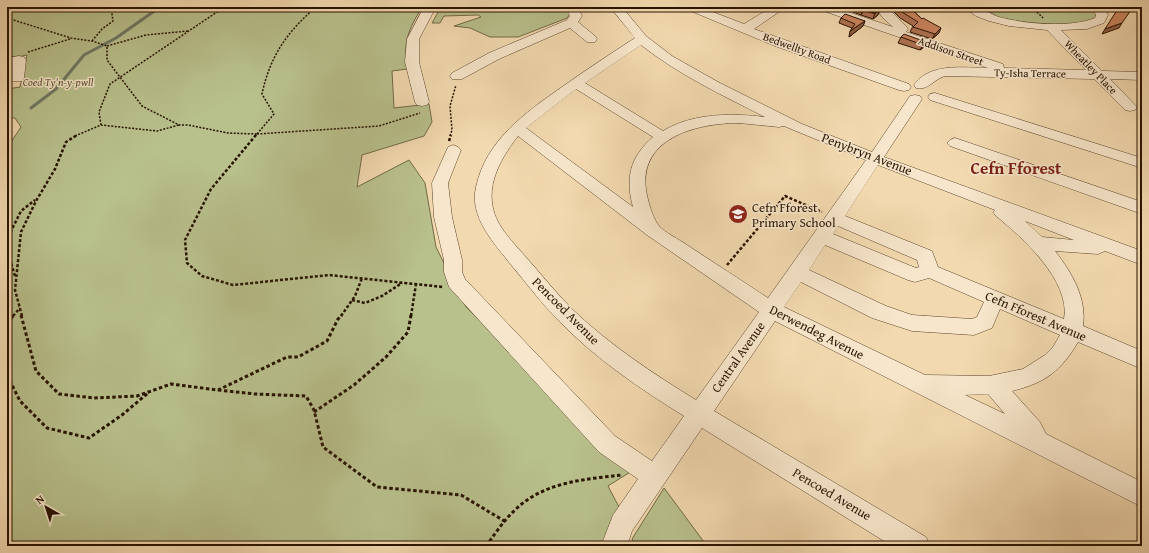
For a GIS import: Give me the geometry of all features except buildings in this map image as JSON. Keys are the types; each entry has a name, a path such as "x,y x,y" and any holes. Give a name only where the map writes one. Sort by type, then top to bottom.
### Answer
{"street":[{"path":"422,102 412,62 412,39 430,7"},
{"path":"458,76 494,56 571,23 576,16 572,7"},
{"name":"Penybryn Avenue","path":"616,7 642,39 674,63 797,127 876,159 1142,258"},
{"name":"Bedwellty Road","path":"690,7 745,29 913,90"},
{"path":"745,29 780,7"},
{"name":"Addison Street","path":"822,7 1013,72"},
{"path":"881,7 902,29 899,33"},
{"name":"Wheatley Place","path":"970,7 985,16 1000,21 1019,25 1051,26 1086,25 1100,20 1102,15 1098,7"},
{"path":"571,23 591,39"},
{"name":"Wheatley Place","path":"1051,26 1130,107"},
{"name":"Pencoed Avenue","path":"642,39 533,114 517,128 501,148 492,166 482,195 484,208 495,230 529,274 583,332 627,368 917,546"},
{"path":"12,61 20,62 17,78"},
{"name":"Ty-Isha Terrace","path":"913,90 934,75 944,72 1013,72 1142,76"},
{"path":"576,83 664,137"},
{"path":"913,90 930,100 935,97 1142,163"},
{"name":"Central Avenue","path":"614,546 622,524 654,476 876,159 913,90"},
{"path":"739,98 742,119"},
{"path":"653,231 642,213 636,192 636,178 642,158 655,142 676,130 694,124 714,120 742,119 766,121 797,127"},
{"name":"Derwendeg Avenue","path":"517,128 653,231 771,310 1142,495"},
{"path":"955,143 1142,208"},
{"path":"453,150 440,183 442,218 453,260 453,272 456,282 607,444 654,476"},
{"path":"600,191 636,192"},
{"path":"921,384 993,385 1010,382 1041,371 1065,348 1074,332 1075,321 1071,294 1054,262 1020,226 973,194"},
{"path":"822,237 915,275 930,271 926,256 835,218"},
{"path":"1037,243 1121,250"},
{"name":"Cefn Fforest Avenue","path":"930,271 1142,360"},
{"path":"797,272 879,312 912,323 974,327 985,322 995,298"},
{"path":"993,385 1032,429 1038,442"}],"path":[{"path":"7,8 14,7"},
{"path":"92,41 102,29 113,21 111,7"},
{"path":"101,125 99,112 110,84 216,12 230,7"},
{"path":"316,7 305,15 275,54 268,69 262,94 274,114 211,189 186,240 187,263 202,276 233,285 329,275 462,288"},
{"path":"7,18 71,38 92,41 104,45 149,33 188,31"},
{"path":"12,61 28,52 71,38"},
{"path":"104,45 107,60 142,106 179,125"},
{"path":"453,150 446,147 452,130 450,106 458,76"},
{"path":"422,102 420,112 379,126 257,134 228,133 188,125 179,125 157,131 101,125 79,134 66,142 56,169 37,199 22,232 15,290 36,371 59,394 94,398 137,396 171,384 255,394 306,396 314,412 323,447 377,486 461,495 506,522"},
{"path":"719,275 785,196 835,218"},
{"path":"16,278 11,263 8,237 21,211 37,199"},
{"path":"218,390 287,357 298,357 327,341 338,319 352,300 362,278"},
{"path":"352,300 365,303 382,296 402,283"},
{"path":"314,412 354,385 386,357 408,332 416,284"},
{"path":"7,323 20,308"},
{"path":"7,375 20,401 47,428 89,438 122,415 150,391"},
{"path":"486,546 518,506 541,491 578,480 638,473 654,476"}],"green space":[{"name":"Coed Ty'n-y-pwll","path":"7,7 422,7 413,23 406,43 407,69 392,71 394,108 429,104 432,122 424,136 362,155 357,187 409,160 425,183 436,247 466,307 635,469 608,486 619,507 603,546 7,546 7,148 21,127 15,118 7,118 7,89 20,87 27,55 7,59"},
{"path":"441,7 566,7 570,14 567,18 518,37 490,37 470,28 454,26 481,17 478,15 444,16 440,23 432,23"},
{"path":"982,7 1083,7 1097,13 1096,18 1080,24 1051,25 1005,21"},
{"path":"664,488 707,546 636,546 632,539"}],"waterway":[{"path":"31,108 56,89 84,55 116,38 160,7"}],"place":[{"name":"Cefn Fforest Primary School","path":"738,214"}],"district":[{"name":"Cefn Fforest","path":"1016,167"}]}
